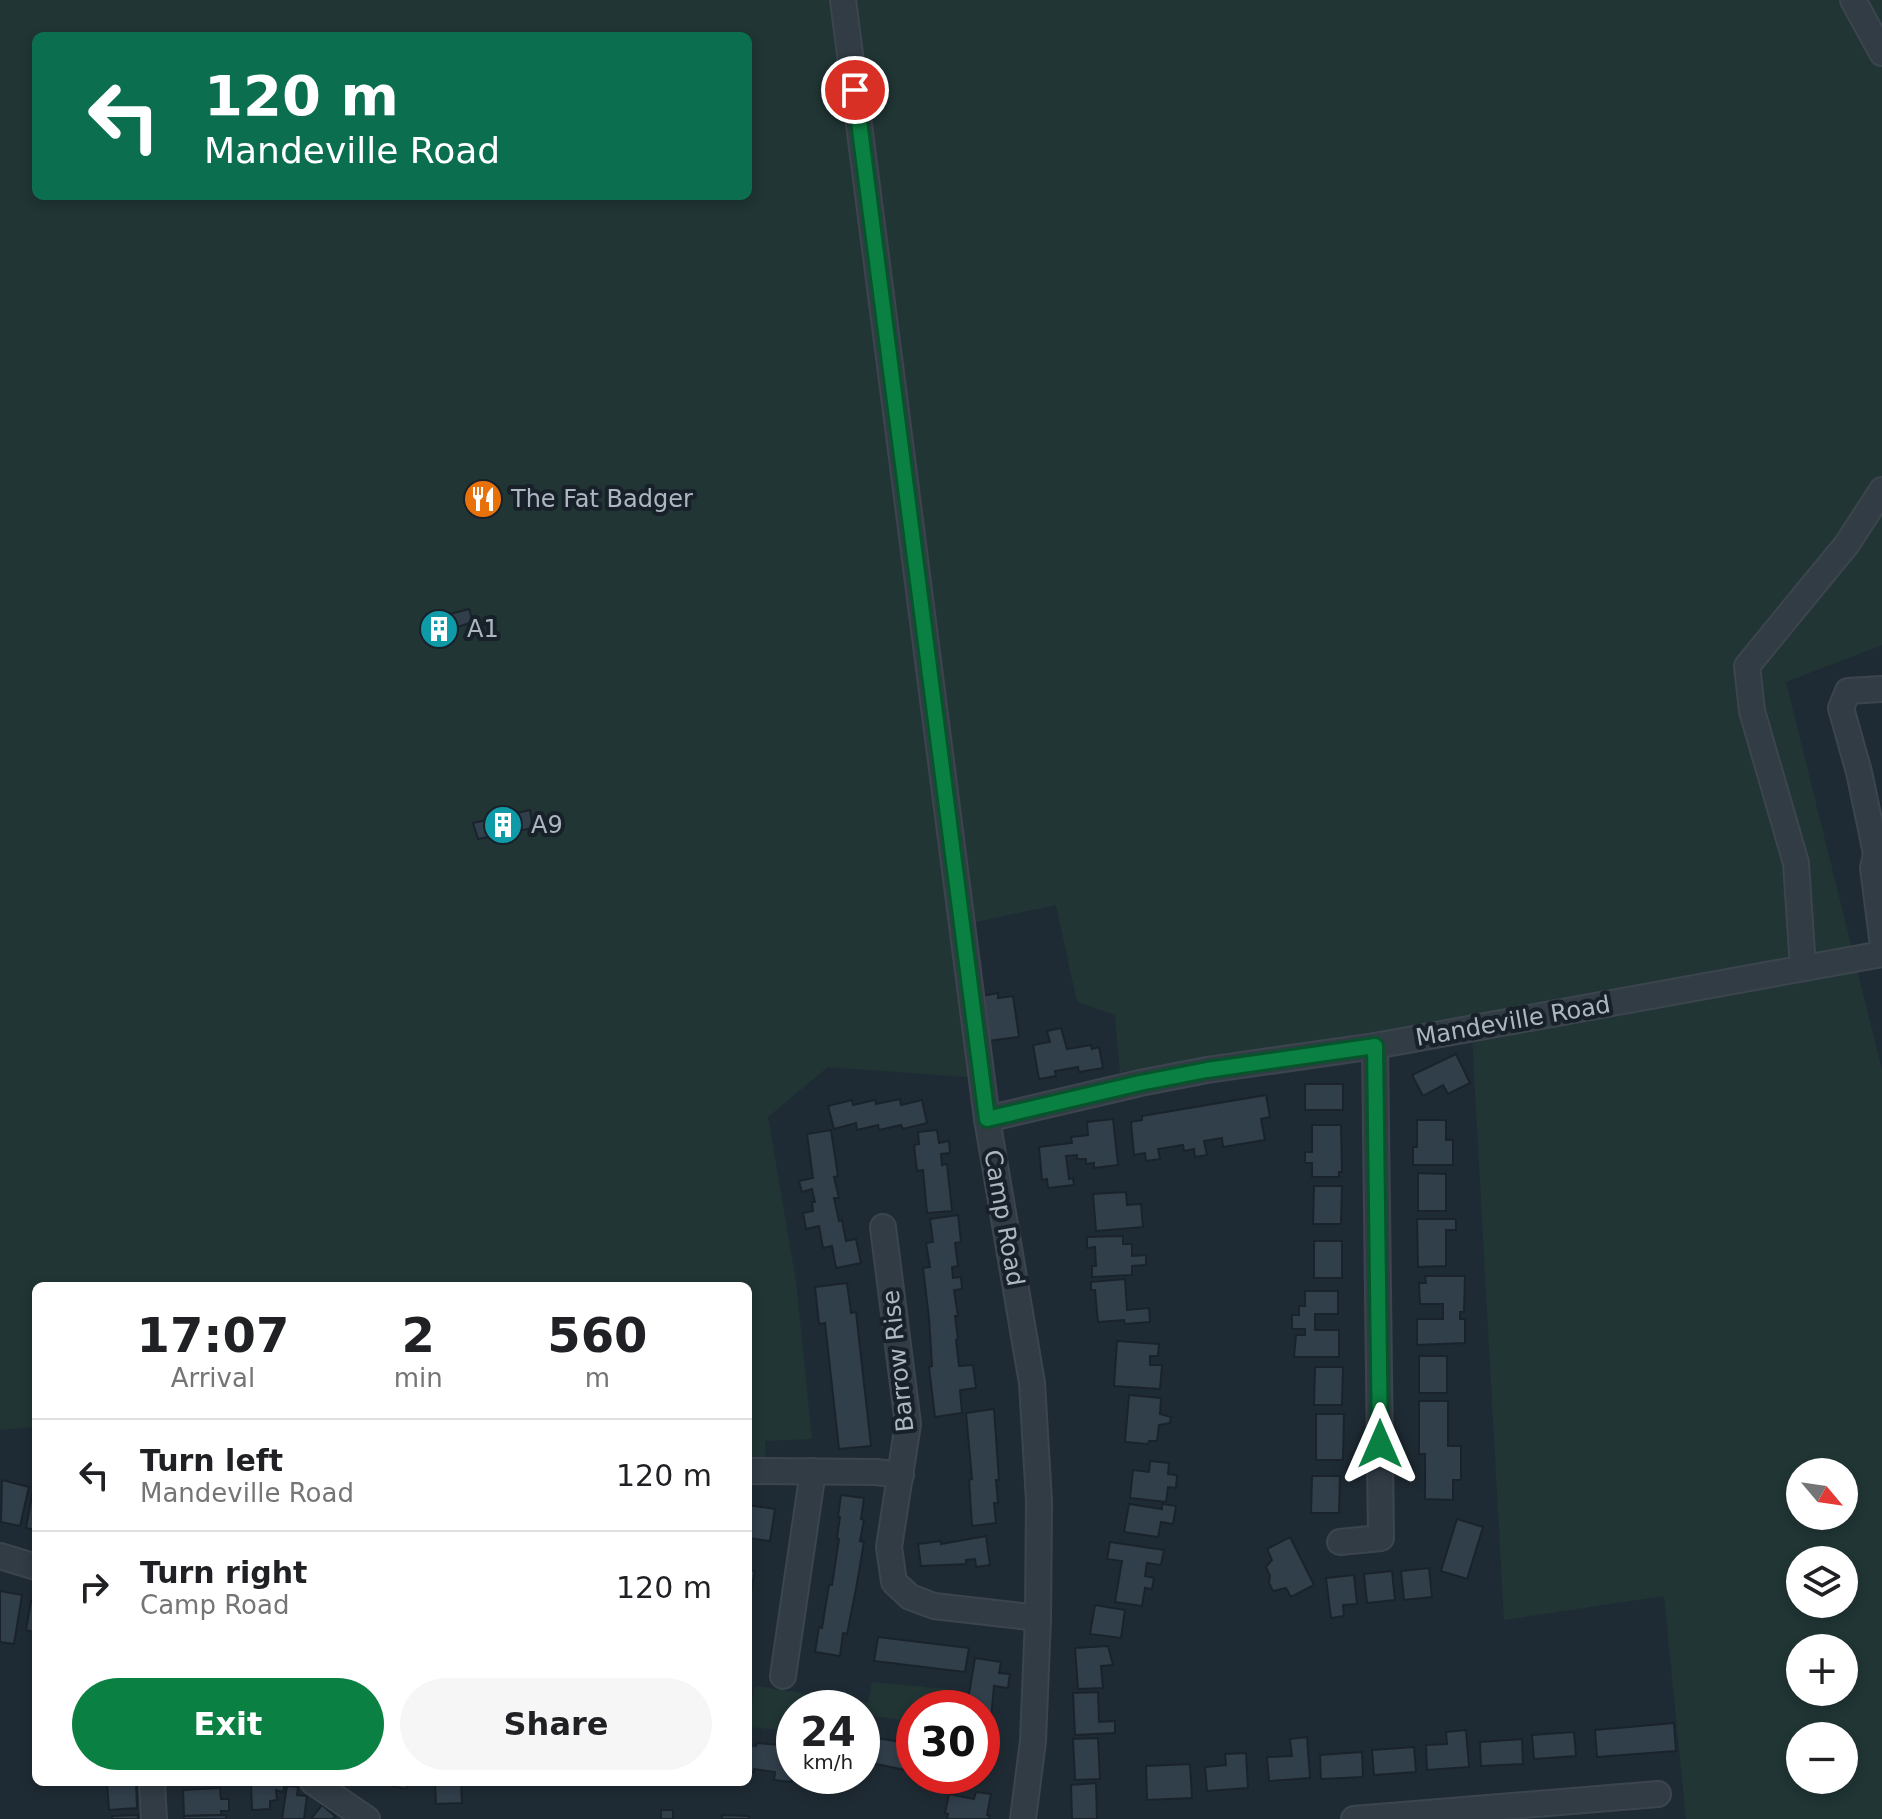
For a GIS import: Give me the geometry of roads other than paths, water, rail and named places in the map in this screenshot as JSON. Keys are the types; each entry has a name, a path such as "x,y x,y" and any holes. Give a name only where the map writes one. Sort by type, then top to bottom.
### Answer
{"street":[{"name":"Camp Road","path":"843,0 987,1119 1032,1383 1039,1501 1038,1618 1033,1741 1023,1819"},
{"path":"1853,0 1882,53"},
{"path":"1803,967 1796,863 1752,711 1747,666 1847,544 1882,490"},
{"path":"1882,689 1848,691 1841,708 1859,772 1876,854 1873,868 1882,938"},
{"name":"Mandeville Road","path":"987,1119 1207,1070 1375,1046 1882,954"},
{"path":"1340,1542 1393,1536 1375,1046"},
{"name":"Barrow Rise","path":"883,1227 907,1410 907,1438 889,1547 891,1572 900,1590 934,1606 1038,1618"},
{"path":"752,1471 901,1475"},
{"path":"783,1676 813,1471"},
{"path":"0,1556 32,1566"},
{"path":"152,1786 154,1819"},
{"path":"319,1786 367,1819"},
{"path":"1354,1819 1557,1811 1658,1794"}],"place":[{"name":"The Fat Badger","path":"483,499"},
{"name":"A1","path":"439,629"},
{"name":"A9","path":"503,825"}]}
